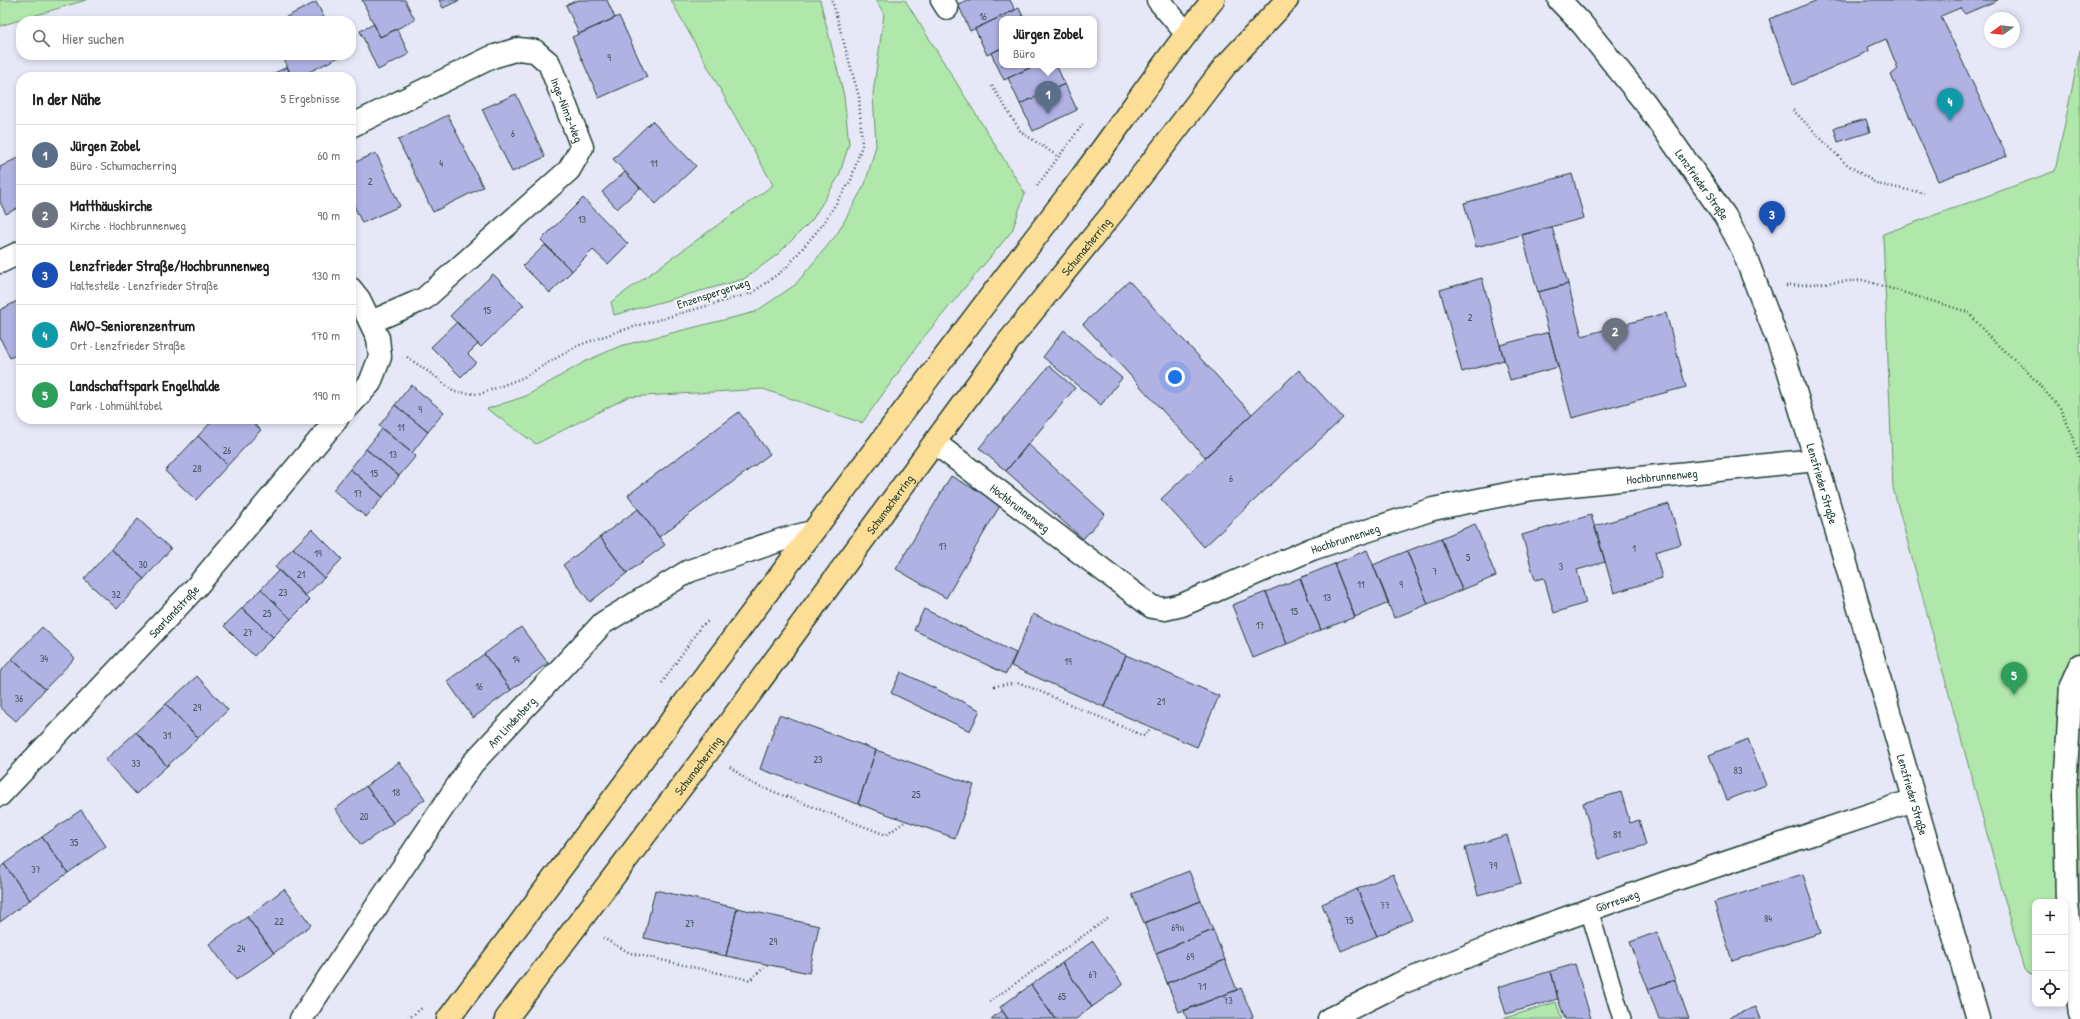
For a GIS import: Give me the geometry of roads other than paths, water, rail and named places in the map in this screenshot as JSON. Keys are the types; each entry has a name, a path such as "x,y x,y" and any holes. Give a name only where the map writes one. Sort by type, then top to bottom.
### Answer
{"main road":[{"path":"448,1019 812,532 1077,182 1186,33 1213,0"},
{"name":"Schumacherring","path":"506,1019 707,753 1008,342 1115,210 1225,66 1287,0"}],"street":[{"path":"1158,0 1186,33"},
{"name":"Lenzfrieder Straße","path":"1559,0 1582,24 1646,104 1725,216 1742,248 1786,362 1816,460 1978,1019"},
{"name":"Inge-Nimz-Weg","path":"356,124 492,57 518,49 523,49 534,51 549,63 582,146 569,170 424,299 375,330"},
{"path":"0,262 16,254"},
{"path":"356,295 360,299 375,330 380,357 370,383 356,398"},
{"name":"Saarlandstraße","path":"0,795 197,586 333,424"},
{"name":"Hochbrunnenweg","path":"935,443 1152,607 1165,609 1182,605 1312,549 1433,509 1532,489 1816,460"},
{"name":"Am Lindenberg","path":"301,1019 472,764 603,623 689,571 781,540 812,532"},
{"path":"2080,666 2071,685 2064,790 2067,905 2080,1014"},
{"name":"Görresweg","path":"1329,1019 1399,984 1524,933 1914,800"}],"lane":[{"path":"1589,910 1622,1019"}],"place":[{"name":"Jürgen Zobel","path":"1048,114"},
{"name":"AWO-Seniorenzentrum","path":"1950,121"},
{"name":"Lenzfrieder Straße/Hochbrunnenweg","path":"1772,234"},
{"name":"Matthäuskirche","path":"1615,351"},
{"name":"Landschaftspark Engelhalde","path":"2014,695"}]}
